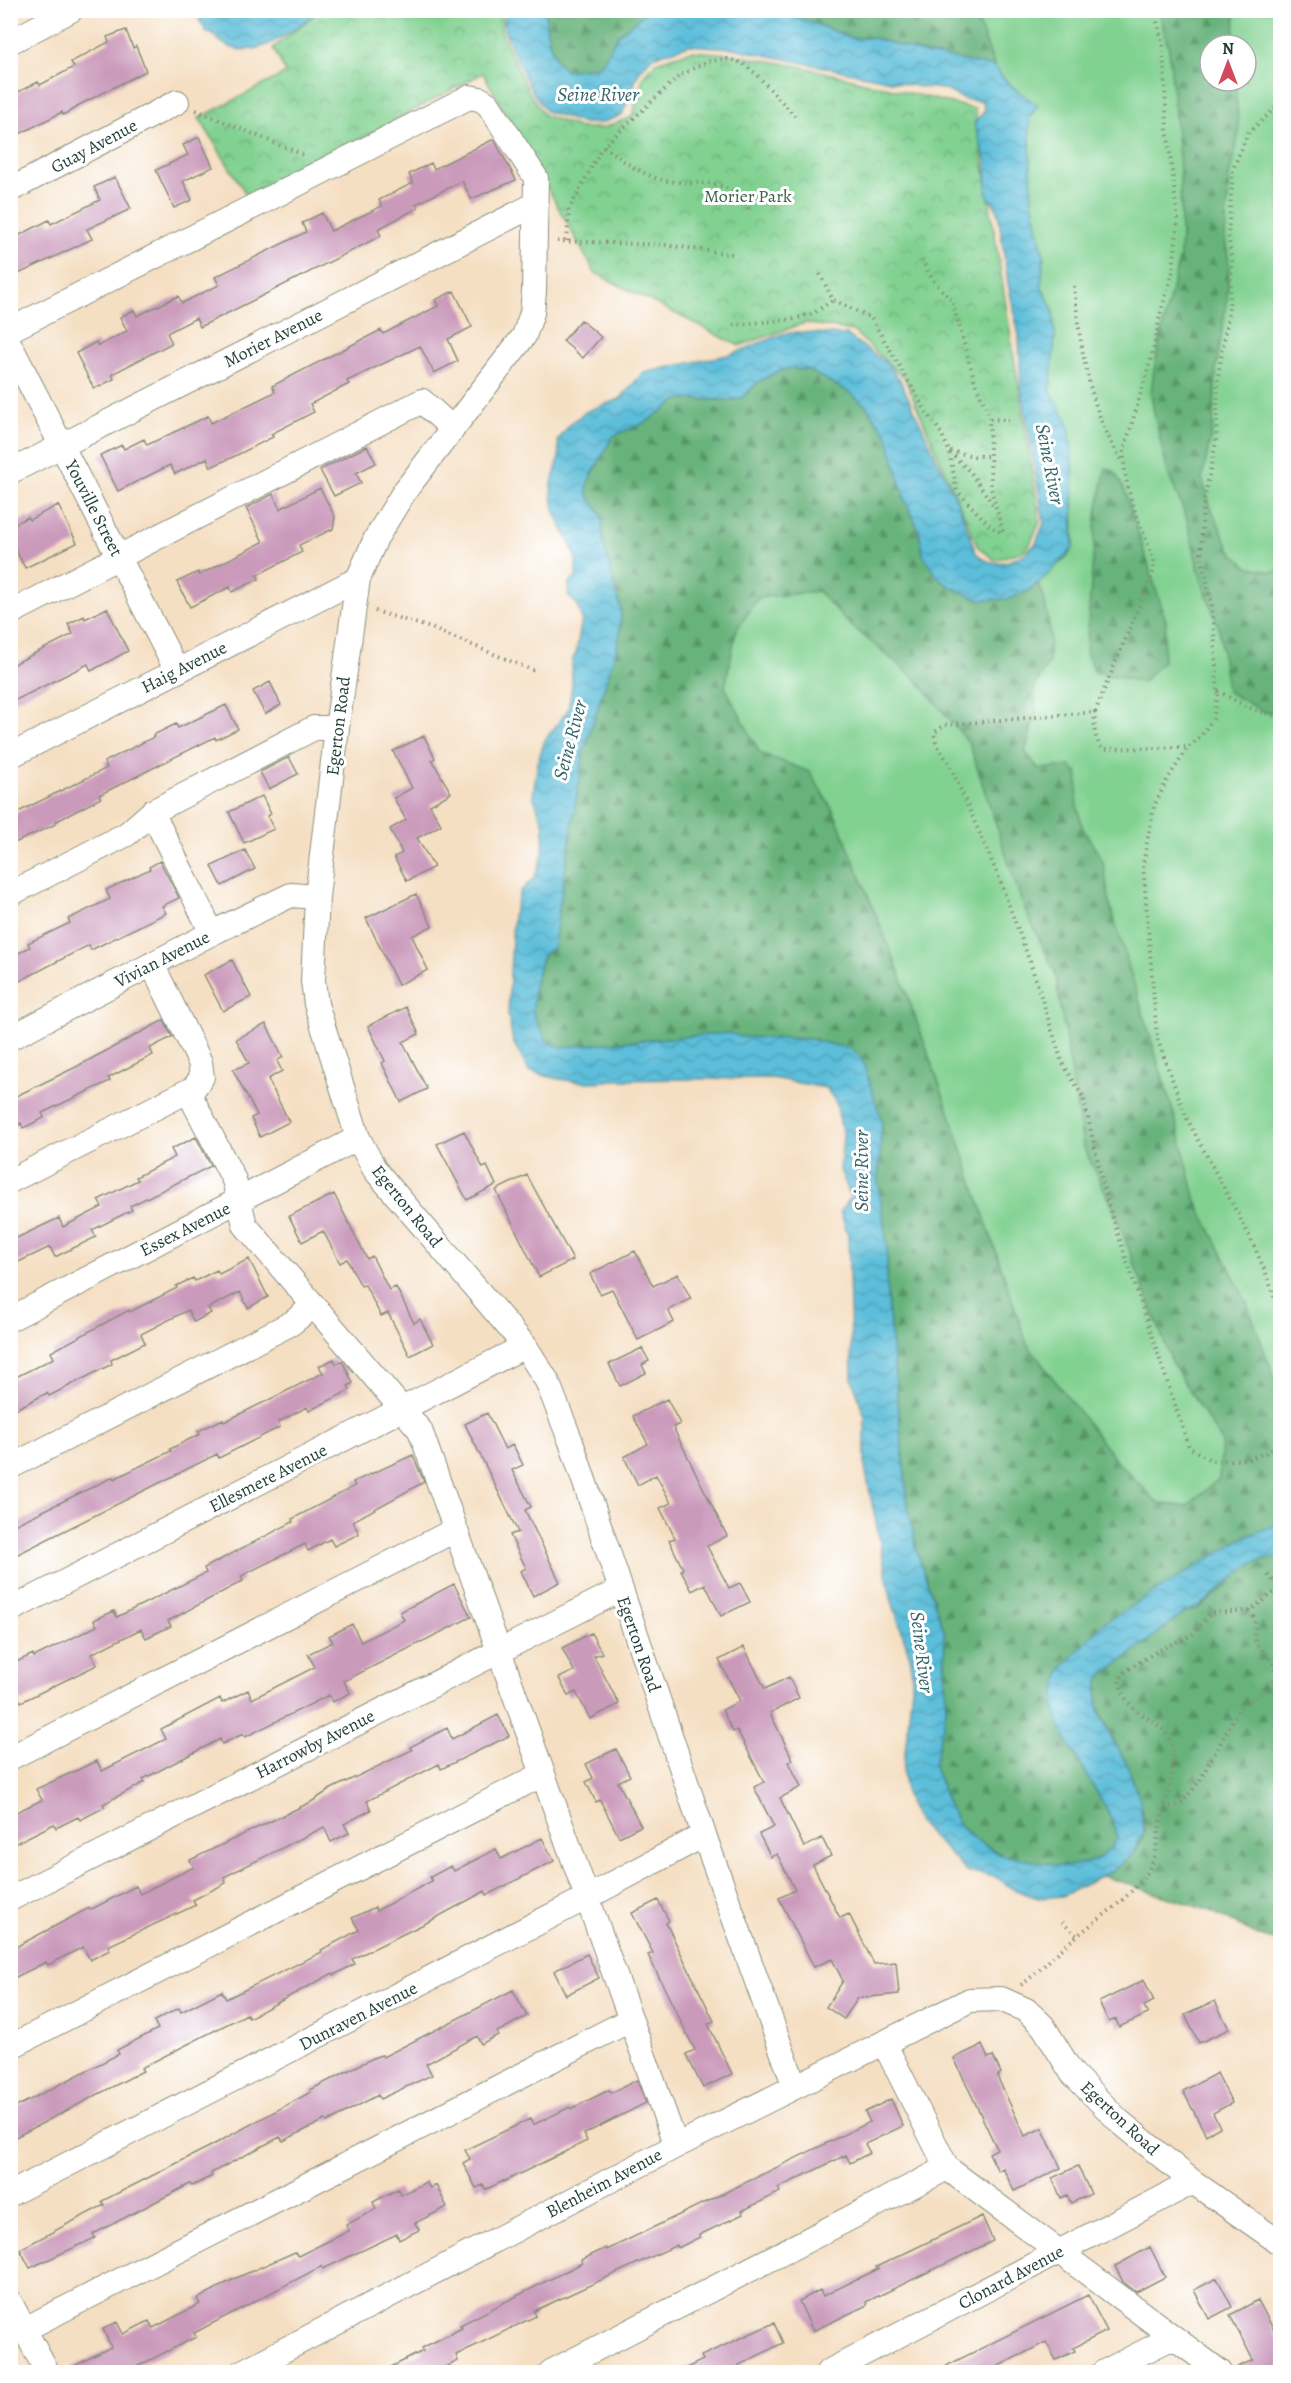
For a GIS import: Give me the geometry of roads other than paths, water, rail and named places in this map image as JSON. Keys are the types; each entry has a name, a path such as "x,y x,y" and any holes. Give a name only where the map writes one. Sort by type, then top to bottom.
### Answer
{"street":[{"path":"10,42 71,10"},
{"name":"Egerton Road","path":"10,330 469,97 480,99 488,104 536,178 532,313 524,336 404,492 376,538 358,579 317,897 313,981 315,1004 358,1138 375,1170 525,1346 547,1381 571,1442 704,1835 795,2087"},
{"name":"Guay Avenue","path":"10,190 177,102"},
{"name":"Morier Avenue","path":"10,472 536,204"},
{"name":"Youville Street","path":"10,345 177,671"},
{"path":"10,613 422,401 453,429"},
{"name":"Haig Avenue","path":"10,756 358,579"},
{"path":"10,894 127,834 152,812 314,728 337,728"},
{"path":"152,812 212,933"},
{"name":"Vivian Avenue","path":"10,1038 212,933 291,896 317,897"},
{"path":"10,1181 194,1088 202,1077 200,1062 152,964"},
{"path":"188,1091 234,1180 245,1225 420,1430 676,2146"},
{"name":"Essex Avenue","path":"10,1319 358,1138"},
{"path":"10,1467 292,1323 313,1306"},
{"name":"Ellesmere Avenue","path":"10,1610 525,1346"},
{"path":"10,1758 455,1530"},
{"name":"Harrowby Avenue","path":"10,1899 620,1590"},
{"path":"10,2047 543,1774"},
{"name":"Dunraven Avenue","path":"10,2194 704,1835"},
{"name":"Egerton Road","path":"969,2000 1001,1999 1026,2010 1043,2026 1072,2073 1119,2121 1193,2182 1281,2243"},
{"name":"Blenheim Avenue","path":"242,2373 676,2146 969,2000"},
{"path":"25,2329 630,2020"},
{"path":"884,2043 947,2169 1220,2373"},
{"path":"551,2373 947,2169"},
{"name":"Clonard Avenue","path":"828,2373 1193,2182"},
{"path":"10,2302 47,2373"},
{"path":"1104,2373 1173,2337"}],"water":[{"name":"Seine River","path":"738,10 756,16 769,13 806,20 851,38 874,38 923,53 995,67 1009,84 1038,105 1029,118 1032,202 1044,257 1041,285 1053,310 1055,336 1050,390 1068,423 1070,434 1073,468 1073,549 1044,578 1027,591 1010,599 980,600 949,586 937,576 923,554 919,530 905,500 887,434 866,406 851,393 808,370 790,368 776,372 758,382 743,397 732,400 679,399 646,422 613,436 588,482 587,494 602,516 603,542 621,611 619,641 584,750 553,948 544,954 541,961 534,986 533,1014 548,1042 561,1047 730,1033 740,1037 809,1039 851,1049 862,1059 882,1121 878,1181 887,1246 887,1295 908,1507 918,1555 944,1630 946,1712 934,1766 949,1807 958,1823 974,1839 1002,1855 1066,1867 1097,1860 1112,1847 1118,1837 1109,1813 1064,1736 1058,1721 1054,1701 1061,1670 1102,1624 1244,1537 1270,1527 1280,1526 1280,1557 1265,1559 1241,1571 1210,1599 1185,1612 1100,1678 1097,1691 1099,1711 1126,1762 1141,1803 1143,1834 1132,1855 1114,1870 1062,1896 1038,1898 1013,1889 996,1877 966,1871 918,1822 906,1795 903,1771 912,1687 911,1660 891,1598 865,1468 865,1417 852,1378 848,1235 840,1211 851,1198 840,1170 843,1136 836,1102 826,1088 772,1078 591,1082 570,1081 539,1074 529,1071 513,1042 508,1014 513,917 520,892 535,877 543,854 544,825 533,796 538,761 545,740 568,710 572,686 572,661 576,653 582,619 577,604 568,596 569,583 576,578 576,557 554,510 551,487 559,458 558,440 570,424 587,411 620,399 643,373 732,354 783,334 797,332 847,335 886,363 900,380 960,508 976,553 993,563 1007,562 1027,553 1036,543 1044,523 1021,388 1019,335 1008,283 998,211 987,194 986,161 974,123 984,112 983,101 966,100 944,89 920,87 732,48 689,45 652,57 639,72 622,115 601,123 582,123 546,111 531,90 504,30 506,11 546,11 546,27 552,51 566,71 595,67 603,62 618,35 647,11"},
{"path":"194,11 317,11 293,30 265,46 237,49 223,44 211,32 207,33"}],"park label":[{"name":"Morier Park","path":"748,196"}]}
